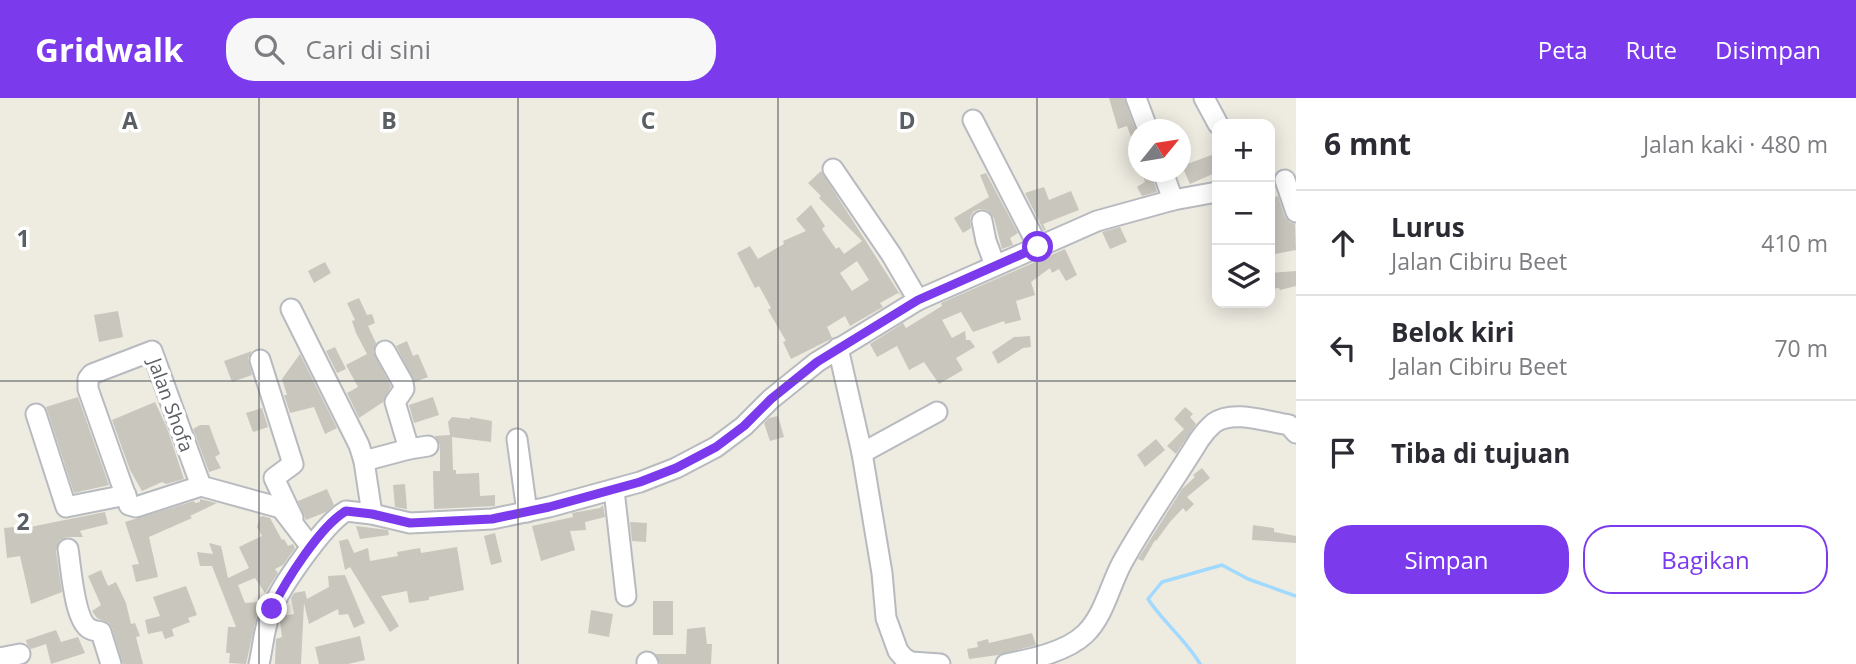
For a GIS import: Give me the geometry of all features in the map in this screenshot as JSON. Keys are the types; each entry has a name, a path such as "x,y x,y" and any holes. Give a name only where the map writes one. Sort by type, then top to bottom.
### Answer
{"street":[{"path":"1136,98 1144,119"},
{"path":"1204,98 1215,119"},
{"path":"973,120 1038,247"},
{"path":"833,169 891,254 918,300"},
{"path":"1284,181 1296,212"},
{"path":"1167,182 1173,200"},
{"path":"259,664 270,613 311,548 332,521 346,511 410,523 492,519 614,490 676,468 716,447 744,426 771,399 838,348 918,300 1097,221 1173,200 1212,193"},
{"path":"982,221 995,265"},
{"path":"291,309 359,445 372,514"},
{"path":"838,348 862,453 882,573 886,618 898,651 911,662 940,664"},
{"name":"Jalan Shofa","path":"126,495 88,389 88,379 97,370 152,351 201,486"},
{"path":"364,461 419,447 395,402 404,389 403,383 385,351"},
{"path":"260,360 293,464 274,478 291,510 293,524"},
{"path":"862,453 937,412"},
{"path":"36,414 66,507 126,495 129,505 136,507 201,486 280,508 311,548"},
{"path":"1006,664 1029,660 1062,648 1083,636 1093,625 1122,563 1199,440 1215,422 1228,417 1245,418 1289,425 1296,433"},
{"path":"517,439 527,512"},
{"path":"614,490 626,596"},
{"path":"68,549 74,597 86,625 101,632 111,664"},
{"path":"0,658 20,654"}],"building":[{"path":"1109,98 1124,98 1132,119 1128,119 1128,129 1127,126 1118,129"},
{"path":"1212,155 1212,174 1190,184 1191,163"},
{"path":"821,171 901,296 898,293 880,303 883,307 850,326 845,316 827,327 832,338 791,359 783,342 786,341 768,310 771,308 759,286 755,288 737,253 750,246 758,259 784,244 783,241 806,231 796,219 811,205 825,226 822,229 836,249 839,247 844,254 862,241 819,198 821,196 808,183","holes":["857,261 869,280 852,291 840,273"]},
{"path":"986,173 1018,233 1010,238 1013,245 1002,249 994,218 987,210 979,209 973,212 970,218 971,228 963,233 954,218 989,197 980,175"},
{"path":"1145,182 1154,182 1157,192 1142,196 1137,187"},
{"path":"1044,187 1049,200 1071,191 1079,210 1043,224 1046,230 1044,231 1025,193"},
{"path":"1278,196 1285,217 1295,224 1296,250 1275,254 1275,217 1275,197"},
{"path":"1120,227 1127,242 1110,249 1102,232"},
{"path":"1065,249 1077,275 1066,281 1059,269 1052,273 1050,268 1031,282 1035,295 1016,301 1021,320 1005,324 1004,321 973,332 961,312 942,320 952,338 965,331 966,340 970,340 975,347 956,358 963,370 939,384 924,362 909,370 897,346 877,357 870,344 903,323 906,328 942,306 941,303"},
{"path":"325,262 331,273 314,283 308,271"},
{"path":"1296,271 1296,286 1280,290 1275,288 1275,273"},
{"path":"359,298 367,315 372,314 375,323 368,326 376,343 373,352 391,386 383,402 359,418 347,393 358,387 346,365 367,354 356,333 352,321 355,320 347,303"},
{"path":"118,311 123,337 99,342 94,315"},
{"path":"1030,336 1031,347 1023,348 998,364 992,352 1014,337"},
{"path":"407,341 413,356 418,354 428,377 415,382 396,346"},
{"path":"335,347 346,369 337,373 326,351"},
{"path":"252,351 248,358 252,375 232,382 224,361"},
{"path":"300,354 337,428 325,434 314,407 290,413 284,395 287,395 282,379"},
{"path":"78,397 109,485 74,493 46,407"},
{"path":"433,397 439,415 414,423 409,405"},
{"path":"155,402 184,479 166,484 162,482 142,491 130,470 112,420"},
{"path":"1185,407 1193,414 1190,417 1196,424 1176,454 1167,446 1184,429 1174,419"},
{"path":"262,408 268,427 253,432 246,413"},
{"path":"778,416 784,437 770,441 764,423 769,418"},
{"path":"452,417 492,421 491,442 452,437 453,470 456,470 456,474 479,473 480,496 495,495 495,506 434,509 433,471 440,471 440,445 435,436 450,435 448,422"},
{"path":"200,425 209,425 220,454 215,457 221,468 209,472 193,429"},
{"path":"1156,439 1165,450 1145,467 1137,455"},
{"path":"1202,468 1210,478 1187,497 1194,504 1186,512 1183,508 1170,522 1143,561 1138,559 1182,489"},
{"path":"405,484 407,509 395,507 393,485"},
{"path":"327,489 334,505 326,512 306,520 298,501"},
{"path":"200,499 217,503 190,516 192,518 149,537 158,577 136,582 132,565 139,564 125,522 194,501 200,502"},
{"path":"603,505 605,517 585,522 586,530 570,531 575,550 541,561 532,526 573,517 572,513 600,508"},
{"path":"105,512 108,524 80,531 83,537 60,540 56,551 62,592 31,604 20,556 7,558 4,528 25,528"},
{"path":"260,517 270,518 288,546 293,544 295,548 283,565 275,569 278,573 265,593 255,578 238,585 245,603 259,602 246,664 229,663 230,653 226,653 228,627 236,627 212,566 200,566 197,552 213,554 209,543 221,546 228,578 249,568 239,547 262,536 257,527"},
{"path":"630,522 647,523 646,542 632,541"},
{"path":"1253,525 1274,528 1274,532 1296,536 1296,543 1252,540"},
{"path":"356,526 388,530 389,535 360,539"},
{"path":"495,533 502,562 491,565 484,536"},
{"path":"348,539 354,553 368,548 370,561 398,556 397,552 420,548 421,553 457,547 464,590 409,603 407,591 381,596 399,626 390,632 350,567 345,570 339,541"},
{"path":"101,570 108,586 116,582 126,603 131,624 135,623 140,636 136,637 143,664 123,664 112,628 92,611 101,605 88,576"},
{"path":"345,575 365,623 354,628 348,614 339,615 338,609 309,624 304,603 301,664 275,664 276,639 282,637 280,622 282,616 294,614 291,598 294,593 305,591 307,599 329,587 328,576"},
{"path":"186,586 197,615 188,618 190,622 172,629 174,636 165,639 162,631 148,634 145,620 160,616 153,597"},
{"path":"653,601 673,601 673,635 653,635"},
{"path":"591,610 613,614 609,637 588,633"},
{"path":"705,627 707,644 712,644 711,664 660,664 655,654 686,654 687,629"},
{"path":"56,630 61,642 78,637 85,653 51,664 46,644 31,649 27,644 26,640"},
{"path":"1032,633 1036,645 969,659 967,649 978,647 977,642 988,639 989,643"},
{"path":"360,636 365,660 348,664 319,664 315,647"}],"waterway":[{"path":"1200,664 1148,599 1162,582 1222,565 1248,579 1296,596"}],"route":[{"path":"272,609 311,548 332,521 346,511 410,523 492,519 549,507 640,482 676,468 716,447 817,362 918,300 1038,247"}]}
